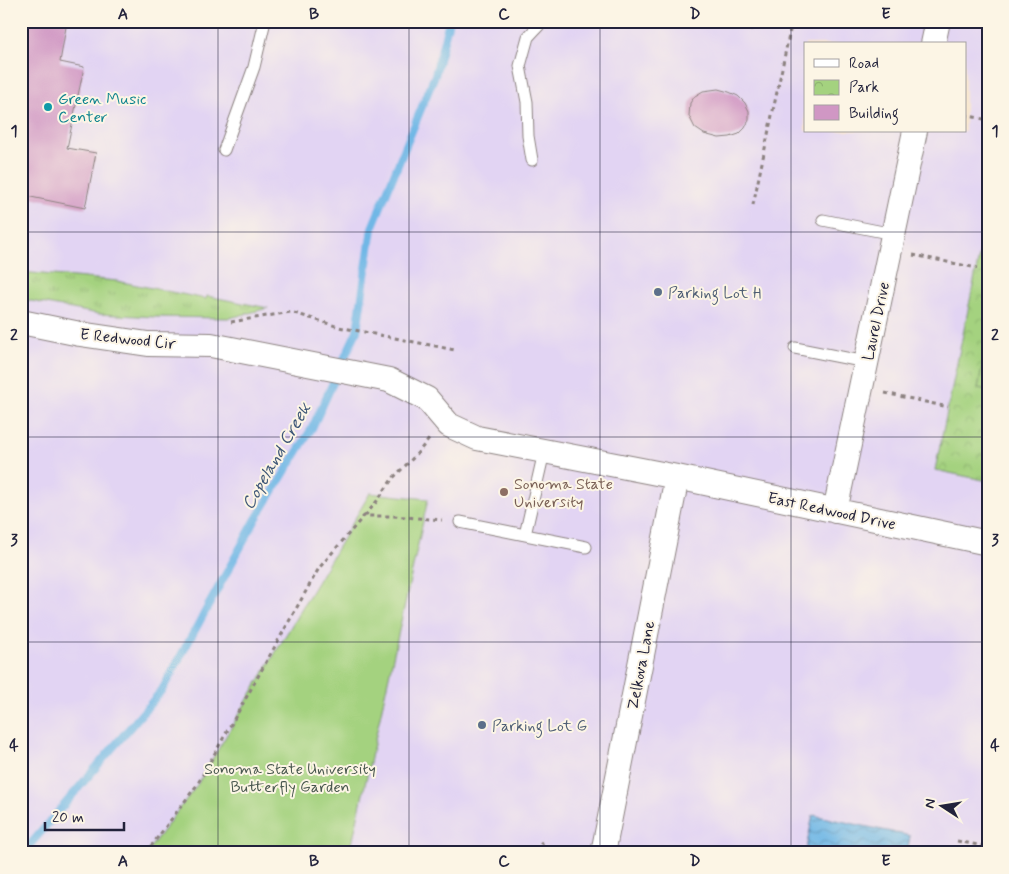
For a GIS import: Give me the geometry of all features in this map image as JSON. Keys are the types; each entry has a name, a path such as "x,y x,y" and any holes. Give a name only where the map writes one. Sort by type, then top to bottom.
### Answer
{"street":[{"path":"933,42 938,21"},
{"name":"Laurel Drive","path":"835,511 915,132"},
{"name":"E Redwood Cir","path":"21,322 80,334 148,344 211,345 389,380 427,399 449,425 477,438 544,452"},
{"name":"East Redwood Drive","path":"544,452 988,542"},
{"name":"Zelkova Lane","path":"603,853 677,478"}],"lane":[{"path":"224,150 254,67 265,21"},
{"path":"532,160 528,136 527,102 520,66 528,37 543,21"},
{"path":"823,220 893,234"},
{"path":"795,348 866,362"},
{"path":"526,535 544,452"},
{"path":"460,522 586,547"}],"path":[{"path":"754,205 792,21"},
{"path":"867,26 868,21"},
{"path":"966,115 988,120"},
{"path":"908,254 977,268"},
{"path":"291,312 339,327 455,350"},
{"path":"880,392 948,407"},
{"path":"146,853 197,785 319,568 377,501 393,478 433,434"},
{"path":"364,516 393,516 460,522"},
{"path":"957,841 988,847"},
{"path":"540,842 554,853"}],"shaded area":[{"name":"Sonoma State University","path":"21,21 988,21 988,853 21,853"}],"green space":[{"path":"988,213 988,481 935,470"},
{"path":"21,272 117,281 206,299 207,296 268,308 230,318 98,314 21,299"},
{"path":"986,348 988,348 988,390 978,388"},
{"name":"Sonoma State University Butterfly Garden","path":"370,493 428,499 350,853 146,853 197,785"}],"water":[{"path":"813,815 910,836 907,853 805,853"}],"building":[{"name":"Green Music Center","path":"21,21 67,21 60,62 84,67 67,148 96,153 85,208 21,195"},
{"path":"730,21 774,21 765,28 751,30 742,28"},
{"path":"718,89 738,96 745,103 749,111 749,120 739,134 719,138 704,134 695,128 689,116 690,103 695,96 703,91"}],"waterway":[{"name":"Copeland Creek","path":"23,853 162,690 256,519 312,428 357,331 372,228 435,75 449,21"}],"place":[{"name":"Green Music Center","path":"48,107"},
{"name":"Parking Lot H","path":"658,292"},
{"name":"Sonoma State University","path":"504,492"},
{"name":"Parking Lot G","path":"482,725"}]}
